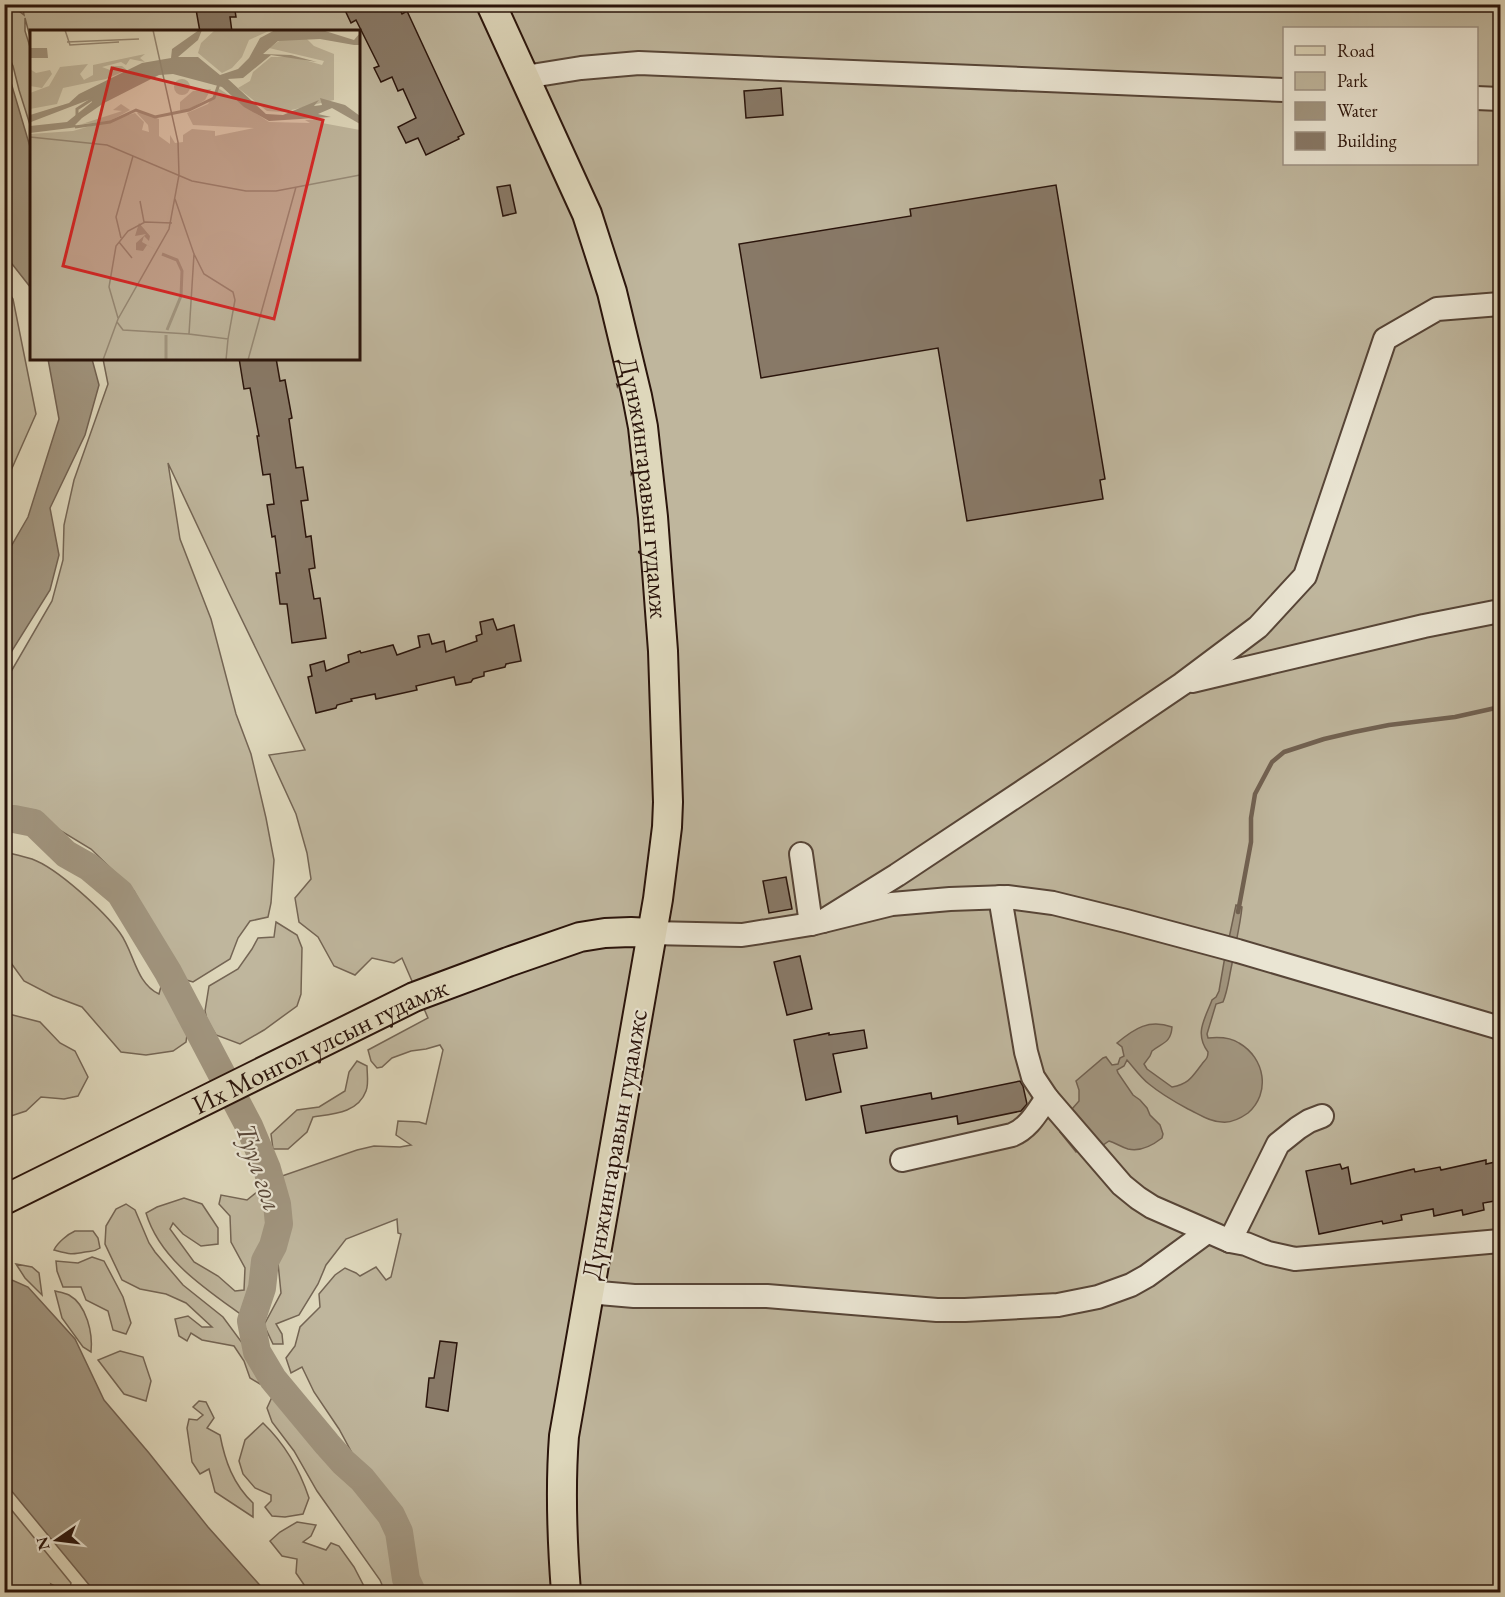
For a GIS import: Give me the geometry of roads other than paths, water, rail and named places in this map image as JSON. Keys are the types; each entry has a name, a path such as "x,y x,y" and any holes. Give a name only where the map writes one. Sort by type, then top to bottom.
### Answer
{"main road":[{"name":"Дүнжингаравын гудамж","path":"491,4 587,214 612,292 643,427 661,611 668,794 662,872 641,995"},
{"name":"Их Монгол улсын гудамж","path":"4,1200 414,997 580,937 614,933 651,933"},
{"name":"Дүнжингаравын гудамжс","path":"588,1292 641,995"},
{"path":"566,1593 561,1522 564,1437 588,1292"}],"street":[{"path":"525,77 639,63 1283,90"},
{"path":"1478,98 1500,99"},
{"path":"817,923 977,822 1182,684 1258,627 1305,576 1385,339 1437,309 1500,304"},
{"path":"1182,684 1424,626 1500,611"},
{"path":"801,854 817,923"},
{"path":"651,933 742,935 817,923 892,904 1000,897 1053,903 1089,911 1238,951 1500,1028"},
{"path":"1000,897 1028,1063 1036,1083 1122,1185 1138,1198 1152,1207 1230,1241 1246,1244 1268,1253 1295,1258 1500,1241"},
{"path":"902,1160 1012,1135 1027,1126 1047,1098"},
{"path":"1230,1241 1278,1144 1298,1128 1322,1116"},
{"path":"588,1292 634,1296 767,1296 937,1310 1058,1305 1098,1297 1131,1285 1207,1232"}],"water":[{"path":"4,59 30,147 30,287 5,255"},
{"path":"48,360 92,360 99,385 85,435 50,508 59,555 50,590 5,662 5,557 28,517 59,419"},
{"path":"1236,905 1242,907 1227,988 1223,1002 1216,1004 1207,1034 1208,1038 1235,1041 1248,1049 1255,1057 1262,1076 1262,1086 1255,1105 1248,1113 1232,1121 1218,1122 1209,1119 1158,1091 1143,1079 1127,1060 1124,1066 1117,1070 1118,1073 1133,1095 1140,1100 1160,1125 1162,1138 1146,1147 1133,1150 1109,1141 1103,1145 1095,1138 1076,1152 1060,1132 1076,1118 1072,1109 1079,1101 1076,1081 1103,1058 1106,1057 1112,1065 1118,1064 1120,1058 1124,1056 1122,1047 1117,1043 1130,1033 1143,1026 1156,1024 1172,1027 1168,1040 1152,1051 1144,1064 1147,1069 1172,1087 1190,1079 1208,1056 1202,1039 1202,1026 1212,1000 1219,991"},
{"path":"5,1277 28,1287 75,1339 104,1400 208,1527 266,1592 95,1592 5,1483"}],"waterway":[{"path":"1238,912 1251,842 1251,818 1255,794 1272,762 1284,752 1354,732 1455,717 1500,707"},
{"name":"Туул гол","path":"4,819 34,823 66,854 89,867 120,893 168,972 249,1126 267,1169 277,1204 279,1224 273,1246 265,1261 262,1288 251,1321 257,1352 273,1379 327,1444 362,1479 391,1515 399,1532 406,1579 412,1592"}]}
